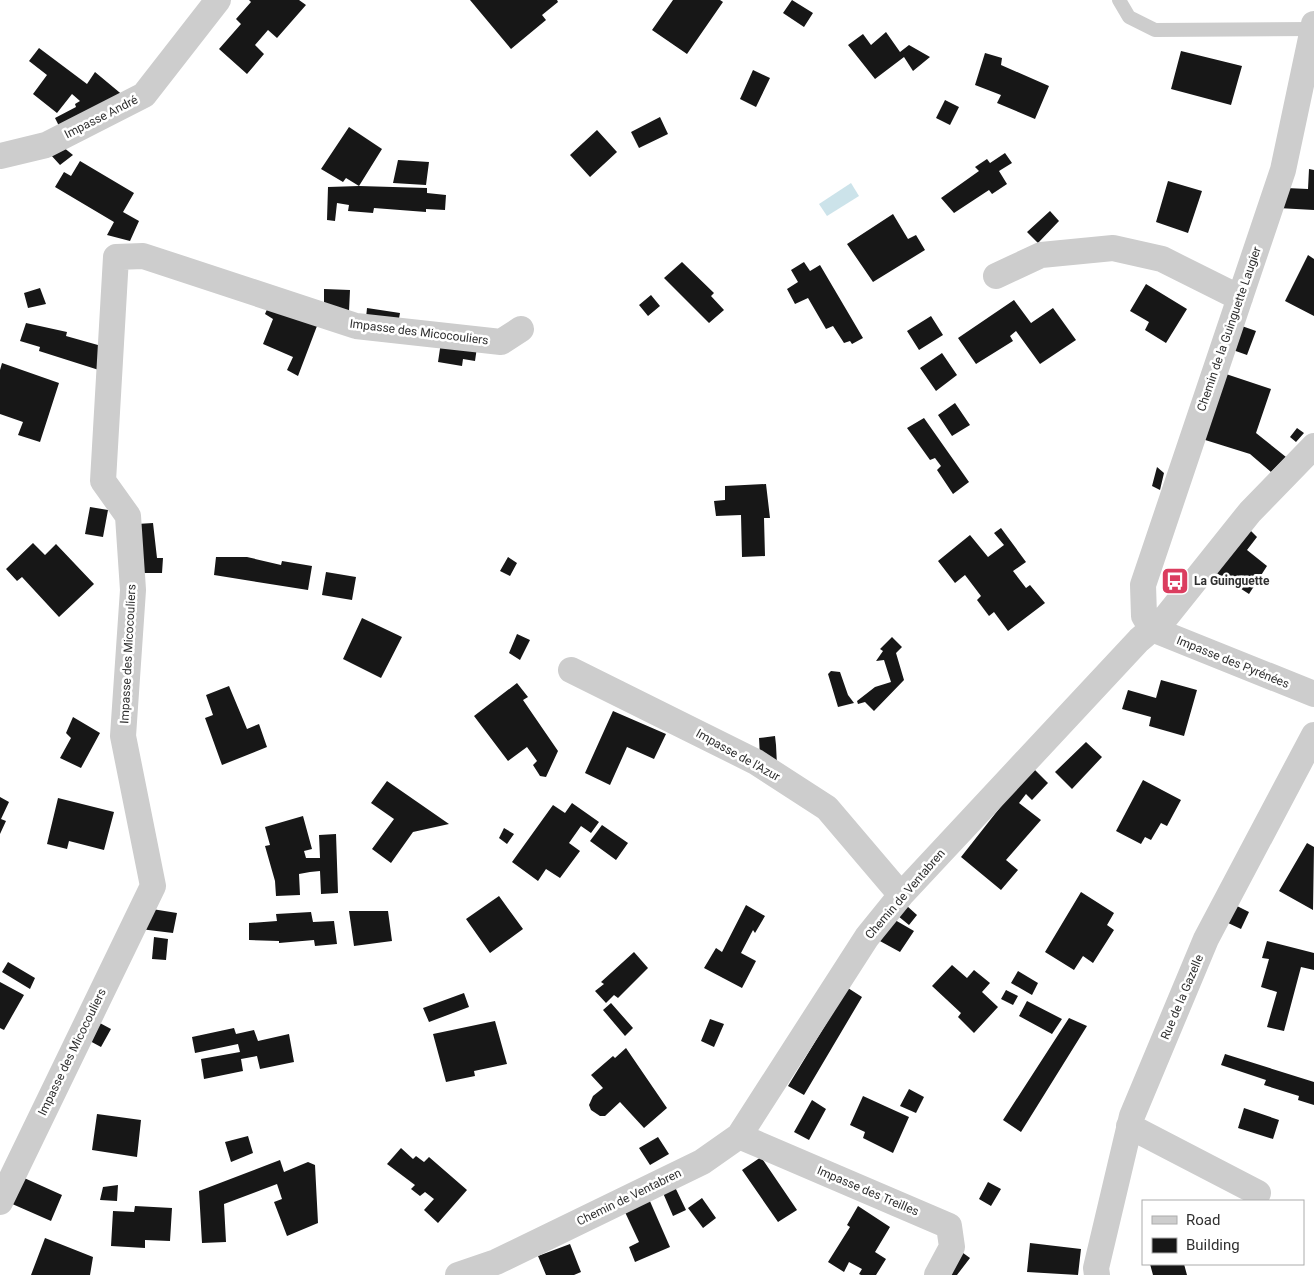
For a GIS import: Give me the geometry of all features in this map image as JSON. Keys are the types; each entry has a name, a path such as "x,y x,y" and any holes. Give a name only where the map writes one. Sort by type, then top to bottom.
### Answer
{"street":[{"name":"Impasse André","path":"0,156 46,145 144,95 218,0"},
{"name":"Chemin de la Guinguette Laugier","path":"1152,630 1144,616 1142,585 1282,170 1313,26"},
{"path":"996,276 1041,255 1113,248 1162,259 1240,298"},
{"name":"Impasse des Micocouliers","path":"0,1202 153,886 123,736 133,590 128,516 104,481 116,257 143,256 356,326 502,342 520,330"},
{"name":"Chemin de Ventabren","path":"458,1275 496,1262 702,1162 739,1136 866,937 901,895 1139,640 1166,617 1250,512 1314,446"},
{"name":"Impasse des Pyrénées","path":"1152,630 1314,694"},
{"name":"Impasse de l'Azur","path":"571,670 756,762 827,808 901,895"},
{"name":"Rue de la Gazelle","path":"1097,1275 1096,1268 1129,1126 1206,939 1314,735"},
{"path":"1129,1126 1258,1193"},
{"name":"Impasse des Treilles","path":"739,1136 949,1226 952,1247 936,1275"}],"lane":[{"path":"1119,0 1129,17 1155,30 1313,26"}],"water":[{"path":"851,183 859,196 827,216 819,204"}],"building":[{"path":"249,0 299,0 306,5 277,38 268,30 255,45 264,54 247,74 219,49 241,24 236,19 251,2"},
{"path":"470,0 557,0 558,2 542,15 546,20 511,49"},
{"path":"673,0 720,0 723,2 687,54 652,30"},
{"path":"792,0 813,13 804,27 783,13"},
{"path":"886,32 900,52 909,45 930,57 913,71 904,57 875,79 848,45 863,34 871,45"},
{"path":"39,48 87,84 95,72 125,97 63,134 55,118 76,107 75,104 80,101 72,94 57,113 33,94 47,75 29,61"},
{"path":"1181,51 1242,66 1231,105 1171,89"},
{"path":"985,53 1002,58 1001,65 1049,86 1035,119 997,103 1001,95 975,85"},
{"path":"753,70 770,78 756,107 740,99"},
{"path":"945,100 959,107 950,125 936,118"},
{"path":"660,117 668,134 639,148 631,132"},
{"path":"349,127 382,149 359,186 346,178 343,182 321,169"},
{"path":"597,130 617,152 590,177 570,155"},
{"path":"63,147 73,155 60,165 50,154"},
{"path":"1005,153 1012,163 999,171 1007,184 992,194 989,190 954,213 941,198 979,171 975,167 987,159 990,163"},
{"path":"398,160 429,162 426,185 393,183"},
{"path":"80,161 134,193 123,212 139,221 130,241 107,235 114,222 55,187 64,172 71,176"},
{"path":"1309,169 1314,170 1314,210 1278,208 1286,188 1308,189"},
{"path":"1168,181 1202,191 1188,233 1156,222"},
{"path":"328,187 427,188 427,193 446,195 445,210 426,209 426,212 374,208 373,213 348,211 349,205 337,203 335,221 327,220"},
{"path":"1050,211 1059,221 1038,243 1027,232"},
{"path":"893,214 908,239 916,235 925,250 873,282 847,244"},
{"path":"1308,255 1314,259 1314,316 1285,301"},
{"path":"682,262 714,293 711,296 724,310 709,323 664,278"},
{"path":"804,262 810,271 820,265 863,338 852,344 850,341 844,343 833,326 826,329 808,298 795,304 787,289 798,282 791,270"},
{"path":"1146,284 1187,309 1166,343 1145,330 1149,322 1130,311"},
{"path":"40,288 46,304 28,308 24,293"},
{"path":"324,289 350,290 349,311 324,310"},
{"path":"651,295 660,306 648,316 639,305"},
{"path":"1014,300 1031,323 1053,308 1076,340 1040,364 1016,331 1010,336 1013,341 976,364 958,338"},
{"path":"268,307 317,326 298,376 287,370 293,357 263,344 273,319 265,314"},
{"path":"367,308 400,313 398,324 366,318"},
{"path":"931,316 943,335 919,350 907,331"},
{"path":"26,323 67,332 66,336 105,347 102,371 39,351 40,347 20,341"},
{"path":"1239,325 1256,331 1247,355 1230,349"},
{"path":"441,342 477,347 475,361 463,359 462,366 438,362"},
{"path":"942,353 957,375 936,391 920,368"},
{"path":"2,363 59,383 40,442 18,435 23,422 0,414 0,370"},
{"path":"1223,373 1271,389 1256,433 1286,457 1271,472 1250,454 1202,439"},
{"path":"955,403 970,425 952,436 938,415"},
{"path":"924,418 969,482 953,494 937,470 941,466 935,458 930,460 907,428"},
{"path":"1297,428 1304,433 1296,442 1290,437"},
{"path":"1157,467 1164,473 1160,490 1152,486"},
{"path":"766,484 770,518 764,518 765,556 742,557 741,515 716,516 714,501 725,500 725,486"},
{"path":"90,507 108,510 103,537 85,534"},
{"path":"153,523 157,558 163,558 162,573 142,573 137,524"},
{"path":"1001,528 1026,562 1013,571 1026,588 1030,585 1045,603 1008,631 994,612 989,616 977,600 981,596 965,575 955,583 938,561 970,535 988,557 1004,545 994,533"},
{"path":"1249,529 1257,537 1247,550 1267,566 1249,594 1215,572"},
{"path":"33,543 45,555 56,544 94,584 59,617 22,577 17,581 6,569"},
{"path":"216,557 247,557 281,565 282,561 312,566 308,590 214,575"},
{"path":"508,557 517,563 510,576 500,571"},
{"path":"326,572 356,577 352,600 322,595"},
{"path":"362,618 402,637 381,678 343,659"},
{"path":"517,634 530,640 520,660 509,653"},
{"path":"892,637 902,647 896,653 904,680 874,711 865,702 858,704 857,701 875,687 891,682 884,660 876,661 883,651 880,649"},
{"path":"831,671 840,672 848,695 854,703 838,707 828,674"},
{"path":"1161,680 1197,690 1184,736 1149,726 1151,717 1122,709 1128,690 1156,698"},
{"path":"517,683 528,697 523,700 558,751 546,777 540,776 533,765 537,761 527,747 508,761 474,716"},
{"path":"229,686 247,729 259,724 267,747 222,765 205,718 213,715 206,695"},
{"path":"613,711 666,734 654,759 627,747 610,785 585,773"},
{"path":"73,717 100,733 81,768 60,758 71,738 66,733"},
{"path":"775,736 777,765 760,757 759,738"},
{"path":"1086,742 1102,757 1072,789 1055,772"},
{"path":"1032,767 1048,783 1032,800 1026,794 1019,803 1041,820 1006,860 1018,870 1001,890 961,857"},
{"path":"1143,780 1181,800 1167,826 1161,823 1151,840 1145,837 1141,844 1116,831"},
{"path":"387,781 449,824 413,832 391,863 372,849 394,819 371,803"},
{"path":"0,797 9,802 1,819 6,821 0,834"},
{"path":"58,798 114,812 104,850 69,841 67,849 47,844"},
{"path":"572,803 599,822 591,833 581,826 569,843 580,851 560,878 546,869 538,881 512,862 553,805 565,813"},
{"path":"303,816 312,849 304,851 306,858 320,858 319,835 336,834 338,893 321,894 320,871 299,874 300,895 276,896 275,881 265,846 270,845 265,827"},
{"path":"602,825 628,843 616,860 590,841"},
{"path":"504,828 514,834 507,844 499,838"},
{"path":"1307,843 1314,847 1313,910 1279,891"},
{"path":"1081,892 1114,913 1107,925 1114,930 1093,963 1083,956 1074,970 1045,952"},
{"path":"499,896 523,929 490,953 466,919"},
{"path":"746,905 765,916 755,933 753,930 741,953 756,961 742,988 704,968 716,948 722,952"},
{"path":"1235,905 1249,912 1241,929 1226,922"},
{"path":"907,906 917,915 909,925 898,916"},
{"path":"152,909 177,913 173,933 140,929"},
{"path":"349,911 388,911 392,941 354,946"},
{"path":"311,912 313,922 334,921 337,944 315,946 314,940 279,943 279,941 249,940 249,923 277,921 276,914"},
{"path":"895,920 914,931 900,952 878,940"},
{"path":"154,937 168,939 166,960 152,959"},
{"path":"1267,941 1314,953 1314,970 1301,967 1284,1031 1267,1027 1277,992 1261,987 1269,959 1262,958"},
{"path":"634,952 648,968 618,998 614,995 606,1003 595,991 604,984 601,982"},
{"path":"8,962 35,978 30,989 2,972"},
{"path":"952,965 967,978 974,970 990,983 982,992 998,1007 974,1033 958,1017 961,1013 932,986"},
{"path":"1018,971 1038,983 1032,995 1011,983"},
{"path":"0,982 24,995 4,1030 0,1028"},
{"path":"848,988 862,997 804,1095 788,1086"},
{"path":"1006,990 1018,996 1013,1005 1001,999"},
{"path":"464,993 469,1007 429,1022 423,1008"},
{"path":"1027,1001 1062,1019 1052,1034 1019,1016"},
{"path":"611,1003 633,1028 625,1036 603,1010"},
{"path":"1069,1018 1087,1026 1021,1132 1003,1120"},
{"path":"710,1019 724,1024 714,1047 701,1041"},
{"path":"495,1021 507,1064 474,1071 475,1076 446,1082 433,1034"},
{"path":"98,1022 111,1029 101,1047 88,1040"},
{"path":"234,1028 236,1034 254,1030 258,1041 289,1034 294,1062 260,1069 257,1056 241,1059 243,1071 204,1079 201,1059 240,1052 238,1044 195,1053 192,1037"},
{"path":"626,1048 667,1108 644,1128 620,1102 605,1116 600,1116 591,1110 589,1105 593,1096 603,1088 591,1075 613,1056 615,1058"},
{"path":"1225,1054 1314,1082 1314,1105 1298,1100 1299,1096 1264,1085 1266,1080 1221,1065"},
{"path":"909,1089 924,1097 916,1113 900,1106"},
{"path":"863,1096 909,1117 893,1153 863,1138 865,1132 850,1125"},
{"path":"812,1100 826,1109 809,1140 794,1132"},
{"path":"1244,1108 1279,1120 1273,1139 1238,1128"},
{"path":"97,1114 141,1120 137,1157 92,1150"},
{"path":"248,1136 253,1153 231,1162 225,1142"},
{"path":"658,1137 669,1154 650,1165 639,1148"},
{"path":"401,1148 413,1159 416,1156 424,1162 429,1157 467,1190 438,1223 424,1210 434,1199 425,1192 420,1196 411,1189 415,1185 387,1164"},
{"path":"761,1157 797,1210 778,1222 742,1170"},
{"path":"280,1160 284,1172 308,1162 315,1165 318,1223 287,1236 274,1202 282,1199 277,1184 224,1204 226,1242 202,1243 199,1191"},
{"path":"22,1177 62,1195 51,1221 10,1203"},
{"path":"988,1182 1001,1189 991,1206 979,1199"},
{"path":"118,1185 117,1201 100,1200 103,1187"},
{"path":"675,1187 686,1210 673,1216 663,1193"},
{"path":"702,1198 716,1218 703,1228 688,1208"},
{"path":"649,1199 670,1247 635,1262 629,1247 639,1242 624,1210"},
{"path":"135,1206 172,1208 170,1241 145,1240 145,1248 111,1246 113,1211 134,1212"},
{"path":"858,1206 890,1227 875,1252 886,1259 876,1275 861,1275 859,1274 862,1269 849,1262 844,1272 828,1262 850,1227 847,1225"},
{"path":"45,1238 93,1257 90,1275 31,1275"},
{"path":"1030,1243 1081,1249 1078,1275 1027,1272"},
{"path":"570,1244 581,1272 574,1275 546,1275 538,1256"},
{"path":"959,1250 970,1258 957,1275 948,1275"},
{"path":"1150,1265 1184,1265 1187,1275 1153,1275"}],"place":[{"name":"La Guinguette","path":"1175,581"}]}
